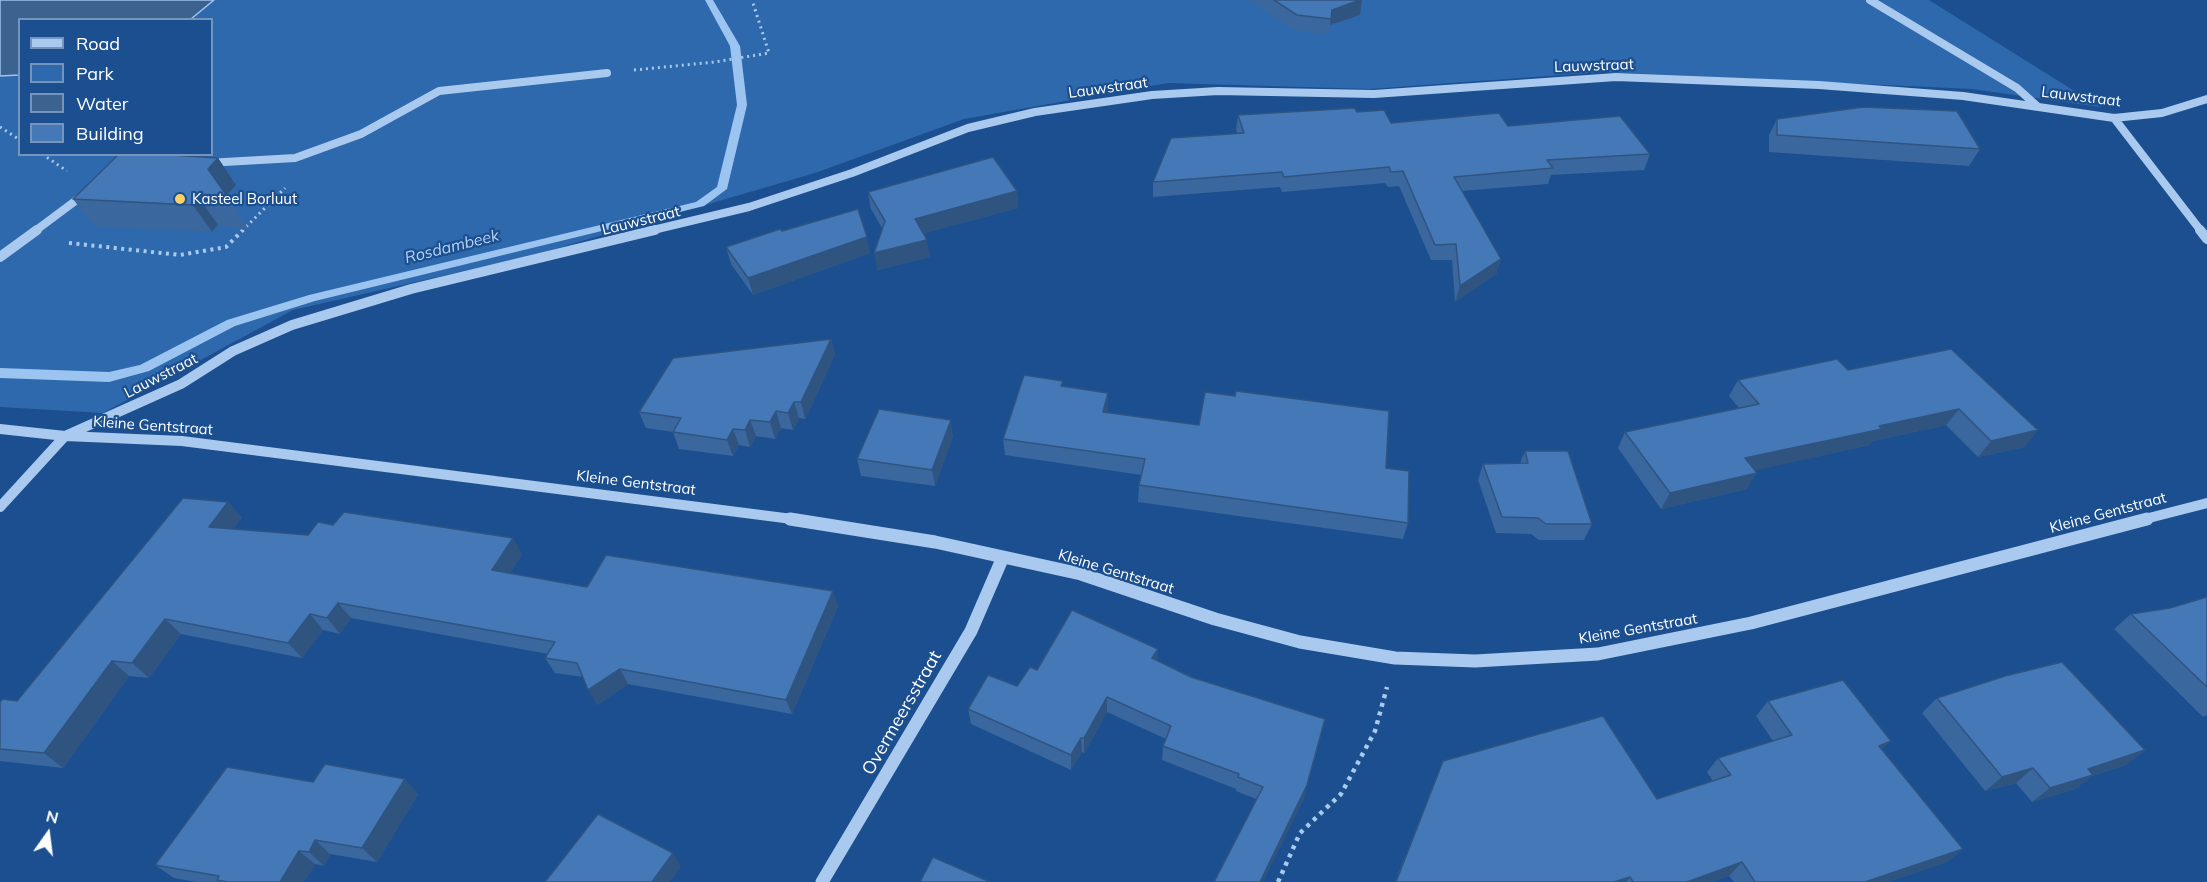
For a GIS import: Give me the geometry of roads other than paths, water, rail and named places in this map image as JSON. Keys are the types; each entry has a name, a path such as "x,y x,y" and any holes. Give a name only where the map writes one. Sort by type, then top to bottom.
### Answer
{"street":[{"path":"1870,0 2017,88 2037,106"},
{"path":"198,163 295,158 362,134 439,91 607,73"},
{"name":"Lauwstraat","path":"65,436 181,384 233,351 292,325 411,289 749,207 852,173 968,128 1035,112 1152,95 1218,91 1374,94 1616,77 1830,86 1963,96 2114,118 2162,113 2207,99"},
{"path":"2114,118 2207,238"},
{"path":"0,256 93,188"},
{"name":"Kleine Gentstraat","path":"0,429 65,436 182,441 708,507 935,542 1081,574 1215,620 1300,642 1395,658 1475,661 1598,654 1751,623 2207,503"},
{"path":"0,507 65,436"},
{"name":"Overmeersstraat","path":"822,882 971,631 1004,557"}],"water":[{"path":"0,0 214,0 192,18 18,18 18,75 0,76"}],"waterway":[{"name":"Rosdambeek","path":"0,373 109,377 144,368 231,323 313,298 700,204 722,189 742,105 735,46 709,1"}],"place":[{"name":"Kasteel Borluut","path":"180,199"}]}
